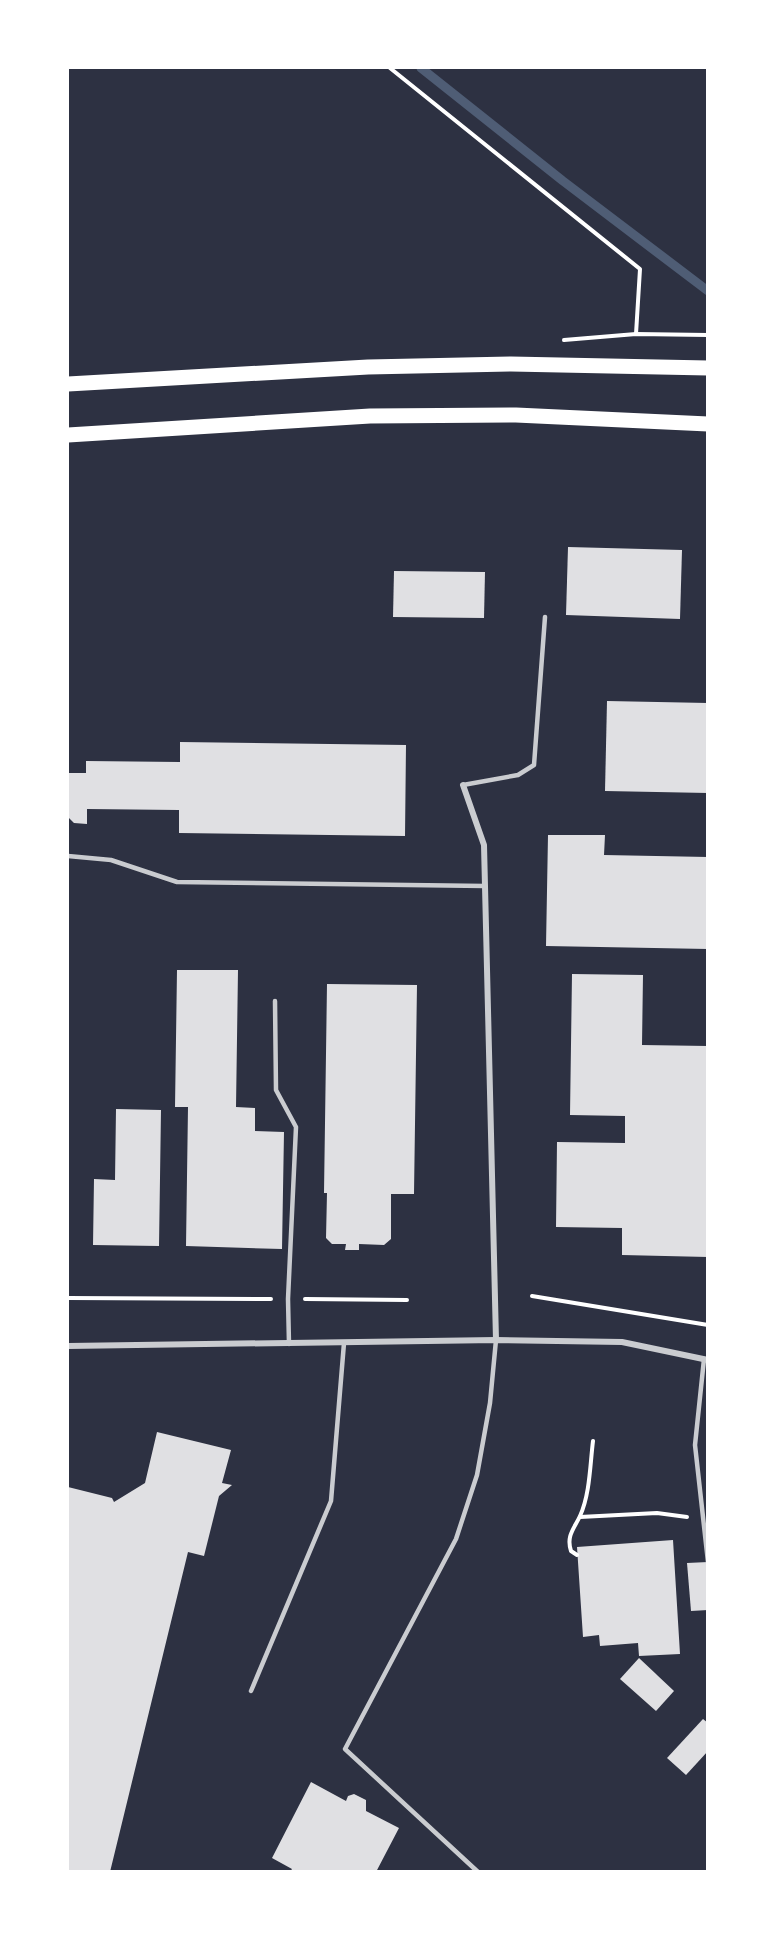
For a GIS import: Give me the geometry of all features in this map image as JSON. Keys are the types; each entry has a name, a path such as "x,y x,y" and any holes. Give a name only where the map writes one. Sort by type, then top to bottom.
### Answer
{"main road":[{"path":"68,384 368,367 511,364 708,368"},
{"path":"68,435 370,416 516,415 708,424"}],"street":[{"path":"463,785 484,845 496,1340"},
{"path":"68,1346 496,1340 622,1342 706,1359"}],"lane":[{"path":"463,785 518,775 534,765 545,617"},
{"path":"68,856 111,860 177,882 485,886"},
{"path":"275,1001 276,1090 296,1127 288,1299 289,1344"},
{"path":"478,1872 345,1749 456,1539 477,1475 490,1403 496,1340"},
{"path":"251,1691 331,1501 344,1343"},
{"path":"706,1359 695,1445 708,1562"}],"path":[{"path":"390,68 640,269 636,334"},
{"path":"532,1296 708,1325"},
{"path":"68,1298 407,1300"},
{"path":"577,1555 571,1551 569,1540 572,1527 580,1517 593,1441"},
{"path":"580,1517 657,1513 703,1519"}],"building":[{"path":"568,547 682,550 680,619 566,615"},
{"path":"394,571 485,572 484,618 393,617"},
{"path":"607,701 708,703 708,793 605,791"},
{"path":"180,742 406,745 405,836 179,833 179,810 87,809 87,824 74,823 68,817 68,773 86,773 86,761 180,762"},
{"path":"548,835 605,835 604,855 708,857 708,949 546,946"},
{"path":"177,970 238,970 236,1107 255,1108 255,1131 284,1132 282,1249 186,1246 188,1107 175,1107"},
{"path":"572,974 643,975 642,1045 708,1046 708,1257 622,1255 622,1228 556,1227 557,1142 625,1143 625,1116 570,1115"},
{"path":"327,984 417,985 414,1194 391,1194 391,1239 384,1245 359,1244 359,1250 345,1250 346,1244 332,1244 326,1238 327,1193 324,1193"},
{"path":"116,1109 161,1110 159,1246 93,1245 94,1179 115,1180"},
{"path":"157,1432 231,1450 222,1483 232,1485 219,1496 204,1556 188,1552 110,1872 68,1872 68,1487 112,1498 114,1502 145,1483"},
{"path":"673,1540 680,1654 639,1656 638,1643 600,1646 599,1635 583,1637 577,1547"},
{"path":"708,1562 708,1610 691,1611 687,1563"},
{"path":"639,1658 674,1691 656,1711 620,1679"},
{"path":"703,1719 708,1723 708,1751 686,1775 667,1758"},
{"path":"311,1782 346,1801 348,1796 354,1794 366,1800 366,1811 399,1828 376,1872 290,1872 292,1869 272,1858"}],"waterway":[{"path":"421,68 563,181 708,291"}]}
